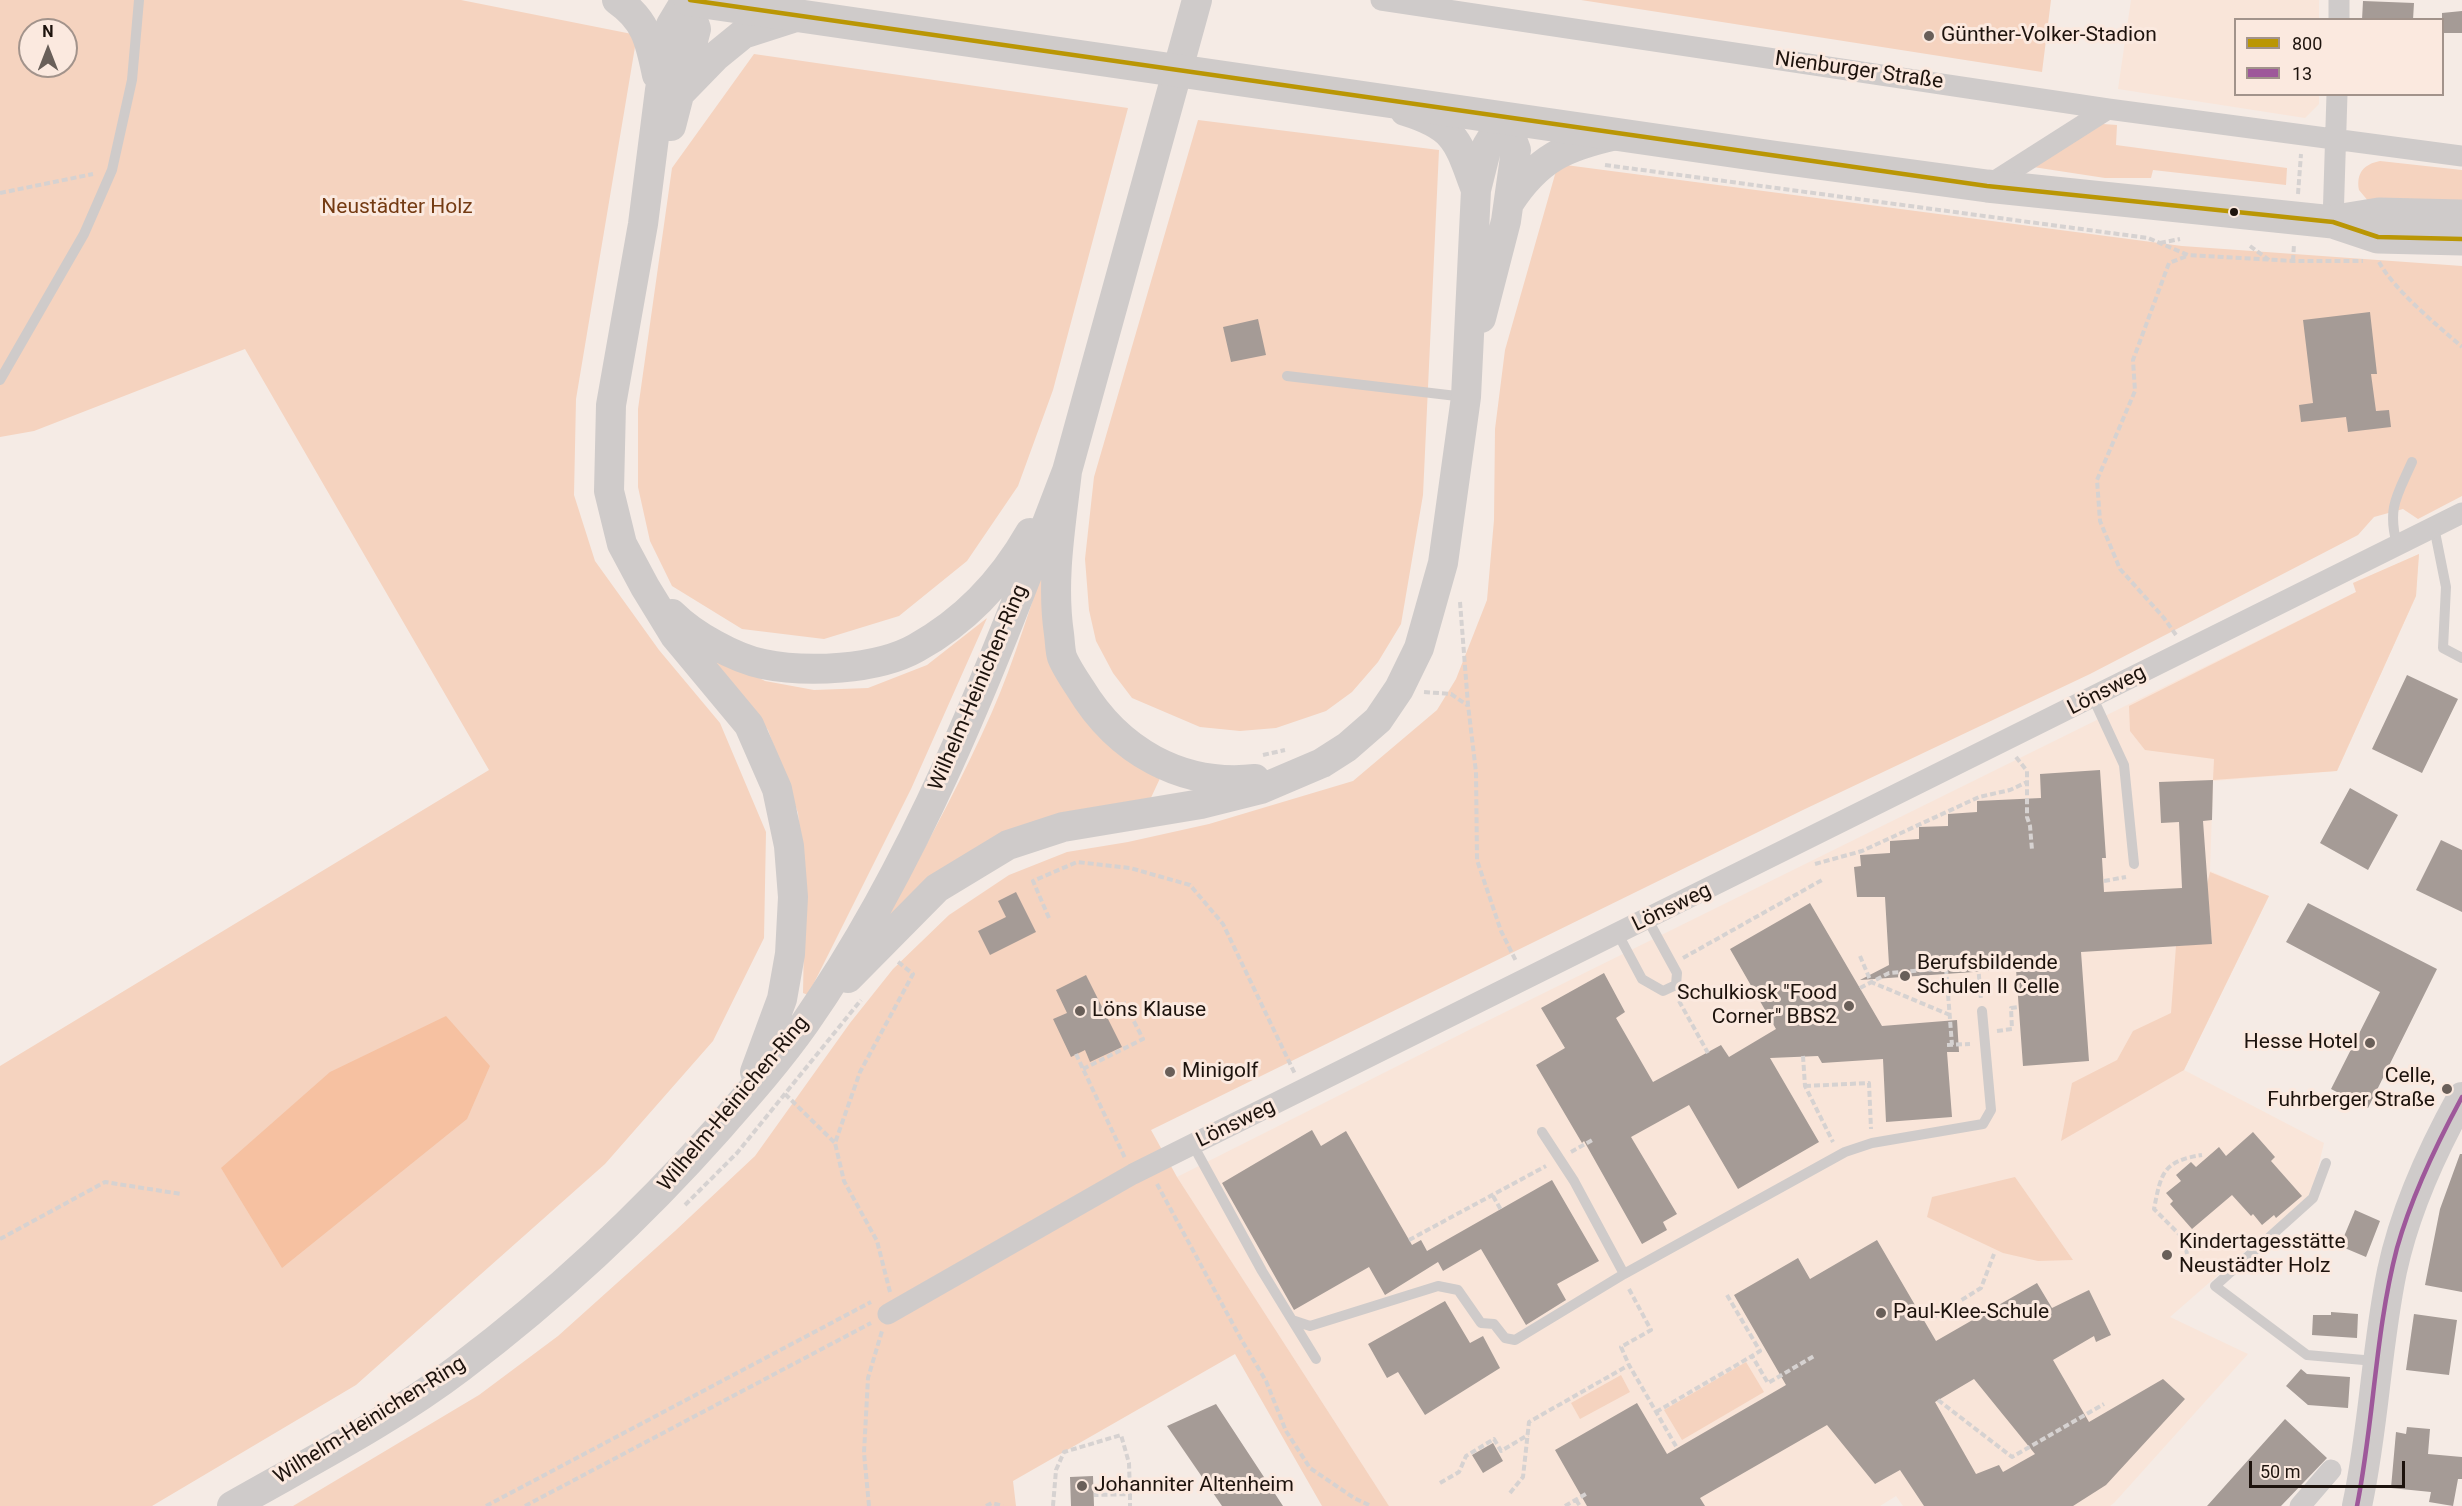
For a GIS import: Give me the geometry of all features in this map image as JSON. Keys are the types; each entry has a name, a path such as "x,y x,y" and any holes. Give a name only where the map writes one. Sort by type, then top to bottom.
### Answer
{"main road":[{"path":"617,0 630,9 649,37 670,92"},
{"path":"745,1097 782,999 788,965 793,897 789,846 777,789 749,725 675,636 645,587 622,544 609,491 611,405 643,224 670,92 696,29 687,0 1987,186 2333,222 2378,237 2462,239"},
{"path":"1197,0 1067,471 1058,550 1055,606 1062,657 1094,710 1123,741 1147,757 1172,769 1204,778 1233,782 1264,778 1322,763"},
{"path":"670,92 743,34 799,16"},
{"path":"1358,96 1428,118 1440,125 1458,142 1476,190"},
{"path":"805,1023 937,888 1008,845 1063,827 1201,804 1261,789 1322,763 1347,747 1378,720 1399,689 1419,648 1443,563 1466,397 1470,268 1476,190 1487,146 1504,118"},
{"path":"1468,361 1487,297 1509,203 1516,150 1504,118"},
{"path":"1509,203 1532,173 1550,157 1587,142 1618,134"},
{"path":"2333,222 2379,214 2462,216"},
{"path":"645,587 681,623 719,647 762,664 814,669 862,666 914,650 950,627 987,595 1020,550 1067,471"},
{"name":"Wilhelm-Heinichen-Ring","path":"232,1506 375,1424 459,1369 567,1283 672,1180 745,1097 805,1023 867,924 935,794 1002,642 1067,471"},
{"path":"2357,1506 2366,1464 2392,1270 2409,1212 2429,1163 2462,1097"}],"street":[{"name":"Nienburger Straße","path":"1381,0 2108,109 2462,156"},
{"path":"2339,0 2339,18"},
{"path":"2333,222 2337,96"},
{"path":"1987,186 2108,109"},
{"name":"Lönsweg","path":"888,1314 1141,1171 2462,513"},
{"path":"2300,1506 2331,1470"}],"lane":[{"path":"0,380 84,234 112,170 132,80 139,0"},
{"path":"1287,376 1466,397"},
{"path":"2397,545 2392,507 2412,462"},
{"path":"2434,527 2446,587 2443,648 2462,658"},
{"path":"2093,698 2124,765 2134,864"},
{"path":"1618,934 1642,979 1663,991 1676,985 1677,973 1648,920"},
{"path":"1292,1320 1310,1326 1438,1286 1458,1290 1481,1323 1494,1324 1505,1338 1515,1340 1624,1274 1840,1155 1872,1143 1983,1124 1991,1110 1982,1011"},
{"path":"1542,1132 1560,1158 1624,1274"},
{"path":"1193,1145 1262,1271 1316,1359"},
{"path":"2326,1163 2313,1198 2215,1286 2307,1355 2378,1362"}],"path":[{"path":"2298,191 2303,135"},
{"path":"1597,164 2148,238 2188,255 2269,260 2379,261 2385,272 2428,317 2462,347"},
{"path":"0,193 112,170"},
{"path":"2159,243 2180,239"},
{"path":"2250,246 2269,260"},
{"path":"2187,651 2164,618 2120,569 2100,521 2097,480 2135,391 2133,360 2157,291 2169,263 2188,255"},
{"path":"1459,598 1476,772 1478,860 1501,931 1526,980"},
{"path":"1420,691 1451,694 1468,705"},
{"path":"2008,740 2020,764 2027,771 2027,817 2031,826 2032,850"},
{"path":"1252,758 1287,749"},
{"path":"1815,864 1862,851 1979,797 2010,790 2027,782"},
{"path":"1049,918 1033,881 1077,862 1130,868 1190,885 1223,924 1303,1091"},
{"path":"2103,881 2126,877 2134,864"},
{"path":"1672,964 1822,880"},
{"path":"835,1143 860,1072 913,975 894,959 901,951"},
{"path":"1860,956 1871,982 1950,1015"},
{"path":"1860,988 1889,973 2010,963 2009,957"},
{"path":"1978,965 1982,1011"},
{"path":"1946,968 1950,1015 1949,1045 1984,1038 2012,1029 2011,1008 2019,1007"},
{"path":"1671,987 1708,1053"},
{"path":"737,1153 867,993"},
{"path":"1083,1069 1143,1039 1124,1002"},
{"path":"1076,1054 1141,1171 1266,1381 1286,1431 1310,1468 1371,1506"},
{"path":"1803,1056 1805,1086 1840,1155"},
{"path":"1805,1086 1869,1083 1872,1143"},
{"path":"486,1506 891,1291 877,1241 844,1181 835,1143 785,1094"},
{"path":"1410,1240 1594,1139"},
{"path":"2187,1254 2184,1239 2154,1209 2160,1179 2171,1165 2184,1158 2202,1155"},
{"path":"0,1239 105,1182 181,1194"},
{"path":"1493,1196 1501,1210"},
{"path":"1931,1319 1981,1288 1994,1254"},
{"path":"1636,1285 1629,1289 1651,1330 1621,1347 1677,1448"},
{"path":"1656,1412 1760,1351 1727,1295"},
{"path":"525,1506 888,1314"},
{"path":"869,1506 864,1453 868,1378 888,1314"},
{"path":"1752,1356 1768,1383 1814,1356"},
{"path":"1510,1493 1523,1477 1529,1422 1629,1365"},
{"path":"1938,1401 2012,1457 2104,1404"},
{"path":"1053,1506 1056,1470 1064,1452 1121,1435 1129,1463 1130,1506"},
{"path":"1440,1483 1459,1472 1466,1456 1494,1439 1501,1451 1528,1435"},
{"path":"1094,1495 1130,1494"},
{"path":"1565,1506 1586,1494"},
{"path":"1576,1500 1580,1506"},
{"path":"986,1506 992,1503 1003,1506"}],"shaded area":[{"path":"2131,0 2319,0 2319,18 2234,18 2234,96 2319,96 2319,104 2305,118 2118,89"},
{"name":"Berufsbildende Schulen II Celle","path":"2419,554 2416,596 2337,771 2213,781 2210,871 2269,896 2184,1070 2324,1143 2312,1193 2170,1317 2248,1354 2114,1503 2110,1506 1903,1506 1896,1496 1880,1506 1389,1506 1177,1177 1473,1028 2356,592 2353,583"},
{"path":"446,1016 490,1066 467,1119 282,1268 221,1168 330,1072"}],"green space":[{"name":"Neustädter Holz","path":"0,0 461,0 637,35 576,399 574,495 595,561 659,650 720,723 766,832 764,938 713,1041 605,1164 356,1385 152,1506 0,1506 0,1066 489,770 245,349 34,431 0,437"},
{"name":"Günther-Volker-Stadion","path":"1581,0 2051,0 2042,72"},
{"path":"754,54 1128,108 1053,390 1018,486 967,561 899,616 824,639 742,629 672,586 650,541 638,487 638,409 672,168"},
{"path":"1198,120 1439,150 1423,495 1401,624 1378,662 1352,692 1326,711 1276,728 1240,731 1200,727 1132,698 1113,673 1096,641 1089,610 1085,559 1094,477"},
{"path":"2103,124 2117,125 2116,145 2287,168 2286,185 2153,170 2151,178 2105,178 2033,167"},
{"path":"2380,161 2462,170 2462,209 2369,202 2359,190 2360,174 2370,164"},
{"path":"1558,164 2182,246 2462,266 2462,496 2418,519 2403,509 2374,517 2358,535 2090,674 1805,809 1151,1130 1177,1177 1389,1506 1322,1506 1235,1354 1013,1481 1016,1506 293,1506 479,1395 558,1336 675,1231 755,1156 850,1023 893,969 949,915 1009,875 1067,852 1128,842 1209,824 1353,781 1437,710 1456,679 1487,600 1494,520 1495,429 1505,350"},
{"path":"2419,554 2416,596 2337,771 2213,780 2214,759 2145,750 2130,731 2129,706 2356,592 2353,583"},
{"path":"1044,566 1044,631 1162,774 1149,802 1094,811 883,925 971,758 991,714 1016,651"},
{"path":"987,618 911,789 808,995 803,993 805,890 798,813 768,730 701,648 765,681 814,690 868,688 927,665"},
{"path":"2210,872 2269,896 2184,1070 2061,1141 2072,1083 2117,1060 2133,1031 2171,1013 2176,946 2212,943 2207,884"},
{"path":"2015,1177 2073,1260 2038,1261 2003,1253 1927,1217 1932,1197"},
{"path":"1746,1362 1764,1392 1682,1440 1664,1410"},
{"path":"1621,1375 1630,1392 1580,1419 1571,1403"}],"building":[{"path":"2363,1 2414,3 2413,18 2362,18"},
{"path":"2462,11 2462,33 2444,33 2442,13"},
{"path":"2370,312 2377,374 2371,374 2376,411 2389,410 2391,427 2348,432 2346,417 2301,422 2299,405 2313,403 2303,320"},
{"path":"1258,319 1266,355 1231,362 1223,327"},
{"path":"2407,675 2458,699 2422,773 2372,749"},
{"path":"2100,770 2106,858 2102,858 2104,892 2182,888 2179,822 2161,823 2159,782 2213,780 2212,820 2203,821 2212,944 2081,952 2089,1061 2023,1066 2016,969 1860,980 1889,965 1885,897 1857,897 1854,867 1861,866 1860,855 1890,853 1890,841 1919,839 1919,827 1948,826 1948,814 1977,812 1977,801 2041,798 2040,774"},
{"path":"2350,788 2398,815 2368,870 2320,843"},
{"path":"2441,840 2462,850 2462,912 2416,890"},
{"path":"1016,892 1036,932 990,955 978,931 1006,917 998,901"},
{"path":"1810,903 1882,1026 1957,1020 1959,1052 1947,1052 1952,1117 1886,1122 1883,1059 1822,1063 1818,1056 1770,1058 1819,1142 1738,1189 1689,1105 1631,1137 1677,1214 1663,1222 1667,1230 1642,1244 1584,1141 1582,1143 1536,1065 1565,1048 1541,1008 1604,973 1625,1012 1616,1018 1653,1082 1721,1045 1729,1057 1776,1029 1730,949"},
{"name":"Hesse Hotel","path":"2308,903 2437,969 2368,1108 2331,1089 2380,992 2286,942"},
{"path":"1086,975 1122,1047 1090,1062 1085,1050 1071,1057 1053,1019 1067,1013 1056,990"},
{"path":"1312,1130 1321,1146 1346,1131 1412,1245 1421,1240 1427,1251 1552,1180 1599,1261 1557,1284 1566,1300 1526,1325 1481,1249 1443,1271 1438,1262 1385,1295 1369,1267 1294,1310 1222,1183"},
{"path":"2253,1132 2275,1157 2271,1161 2302,1196 2276,1218 2274,1215 2262,1225 2232,1195 2192,1229 2170,1204 2173,1201 2166,1193 2181,1181 2176,1175 2191,1162 2196,1167 2219,1147 2226,1156"},
{"path":"2460,1154 2462,1154 2462,1292 2425,1285 2440,1209"},
{"path":"2355,1210 2380,1221 2366,1257 2340,1246"},
{"path":"1877,1240 1936,1341 2037,1283 2052,1308 2089,1290 2111,1335 2096,1342 2094,1336 2053,1360 2089,1422 2163,1379 2185,1399 2106,1485 2073,1506 1924,1506 1900,1470 1875,1484 1827,1425 1700,1498 1705,1506 1587,1506 1555,1450 1637,1403 1667,1454 1786,1385 1734,1295 1798,1258 1810,1279","holes":["1974,1379 2035,1454 2003,1472 1999,1465 1976,1474 1935,1402"]},
{"path":"1445,1301 1470,1343 1483,1336 1500,1368 1425,1415 1398,1372 1387,1378 1368,1344"},
{"path":"2331,1312 2358,1314 2357,1338 2312,1335 2313,1315 2331,1315"},
{"path":"2414,1314 2457,1320 2449,1375 2406,1370"},
{"path":"2301,1369 2307,1374 2350,1377 2348,1408 2308,1405 2286,1386"},
{"path":"1216,1404 1283,1506 1222,1506 1167,1426"},
{"path":"2285,1419 2327,1458 2281,1506 2207,1506"},
{"path":"2407,1427 2430,1429 2428,1454 2462,1457 2462,1479 2458,1479 2453,1506 2429,1502 2431,1492 2391,1488 2396,1432 2406,1434"},
{"path":"1493,1443 1503,1461 1483,1473 1472,1455"},
{"name":"Johanniter Altenheim","path":"1093,1476 1094,1506 1071,1506 1070,1477"}],"transit line":[{"name":"800","path":"690,0 1987,186 2333,222 2378,237 2462,239"},
{"name":"13","path":"2357,1506 2379,1344 2397,1248 2425,1171 2462,1097"}],"place":[{"name":"Günther-Volker-Stadion","path":"1929,36"},
{"name":"Berufsbildende Schulen II Celle","path":"1905,976"},
{"name":"Schulkiosk \"Food Corner\" BBS2","path":"1849,1006"},
{"name":"Löns Klause","path":"1080,1011"},
{"name":"Hesse Hotel","path":"2370,1043"},
{"name":"Minigolf","path":"1170,1072"},
{"name":"Celle, Fuhrberger Straße","path":"2447,1089"},
{"name":"Kindertagesstätte Neustädter Holz","path":"2167,1255"},
{"name":"Paul-Klee-Schule","path":"1881,1313"},
{"name":"Johanniter Altenheim","path":"1082,1486"}]}
